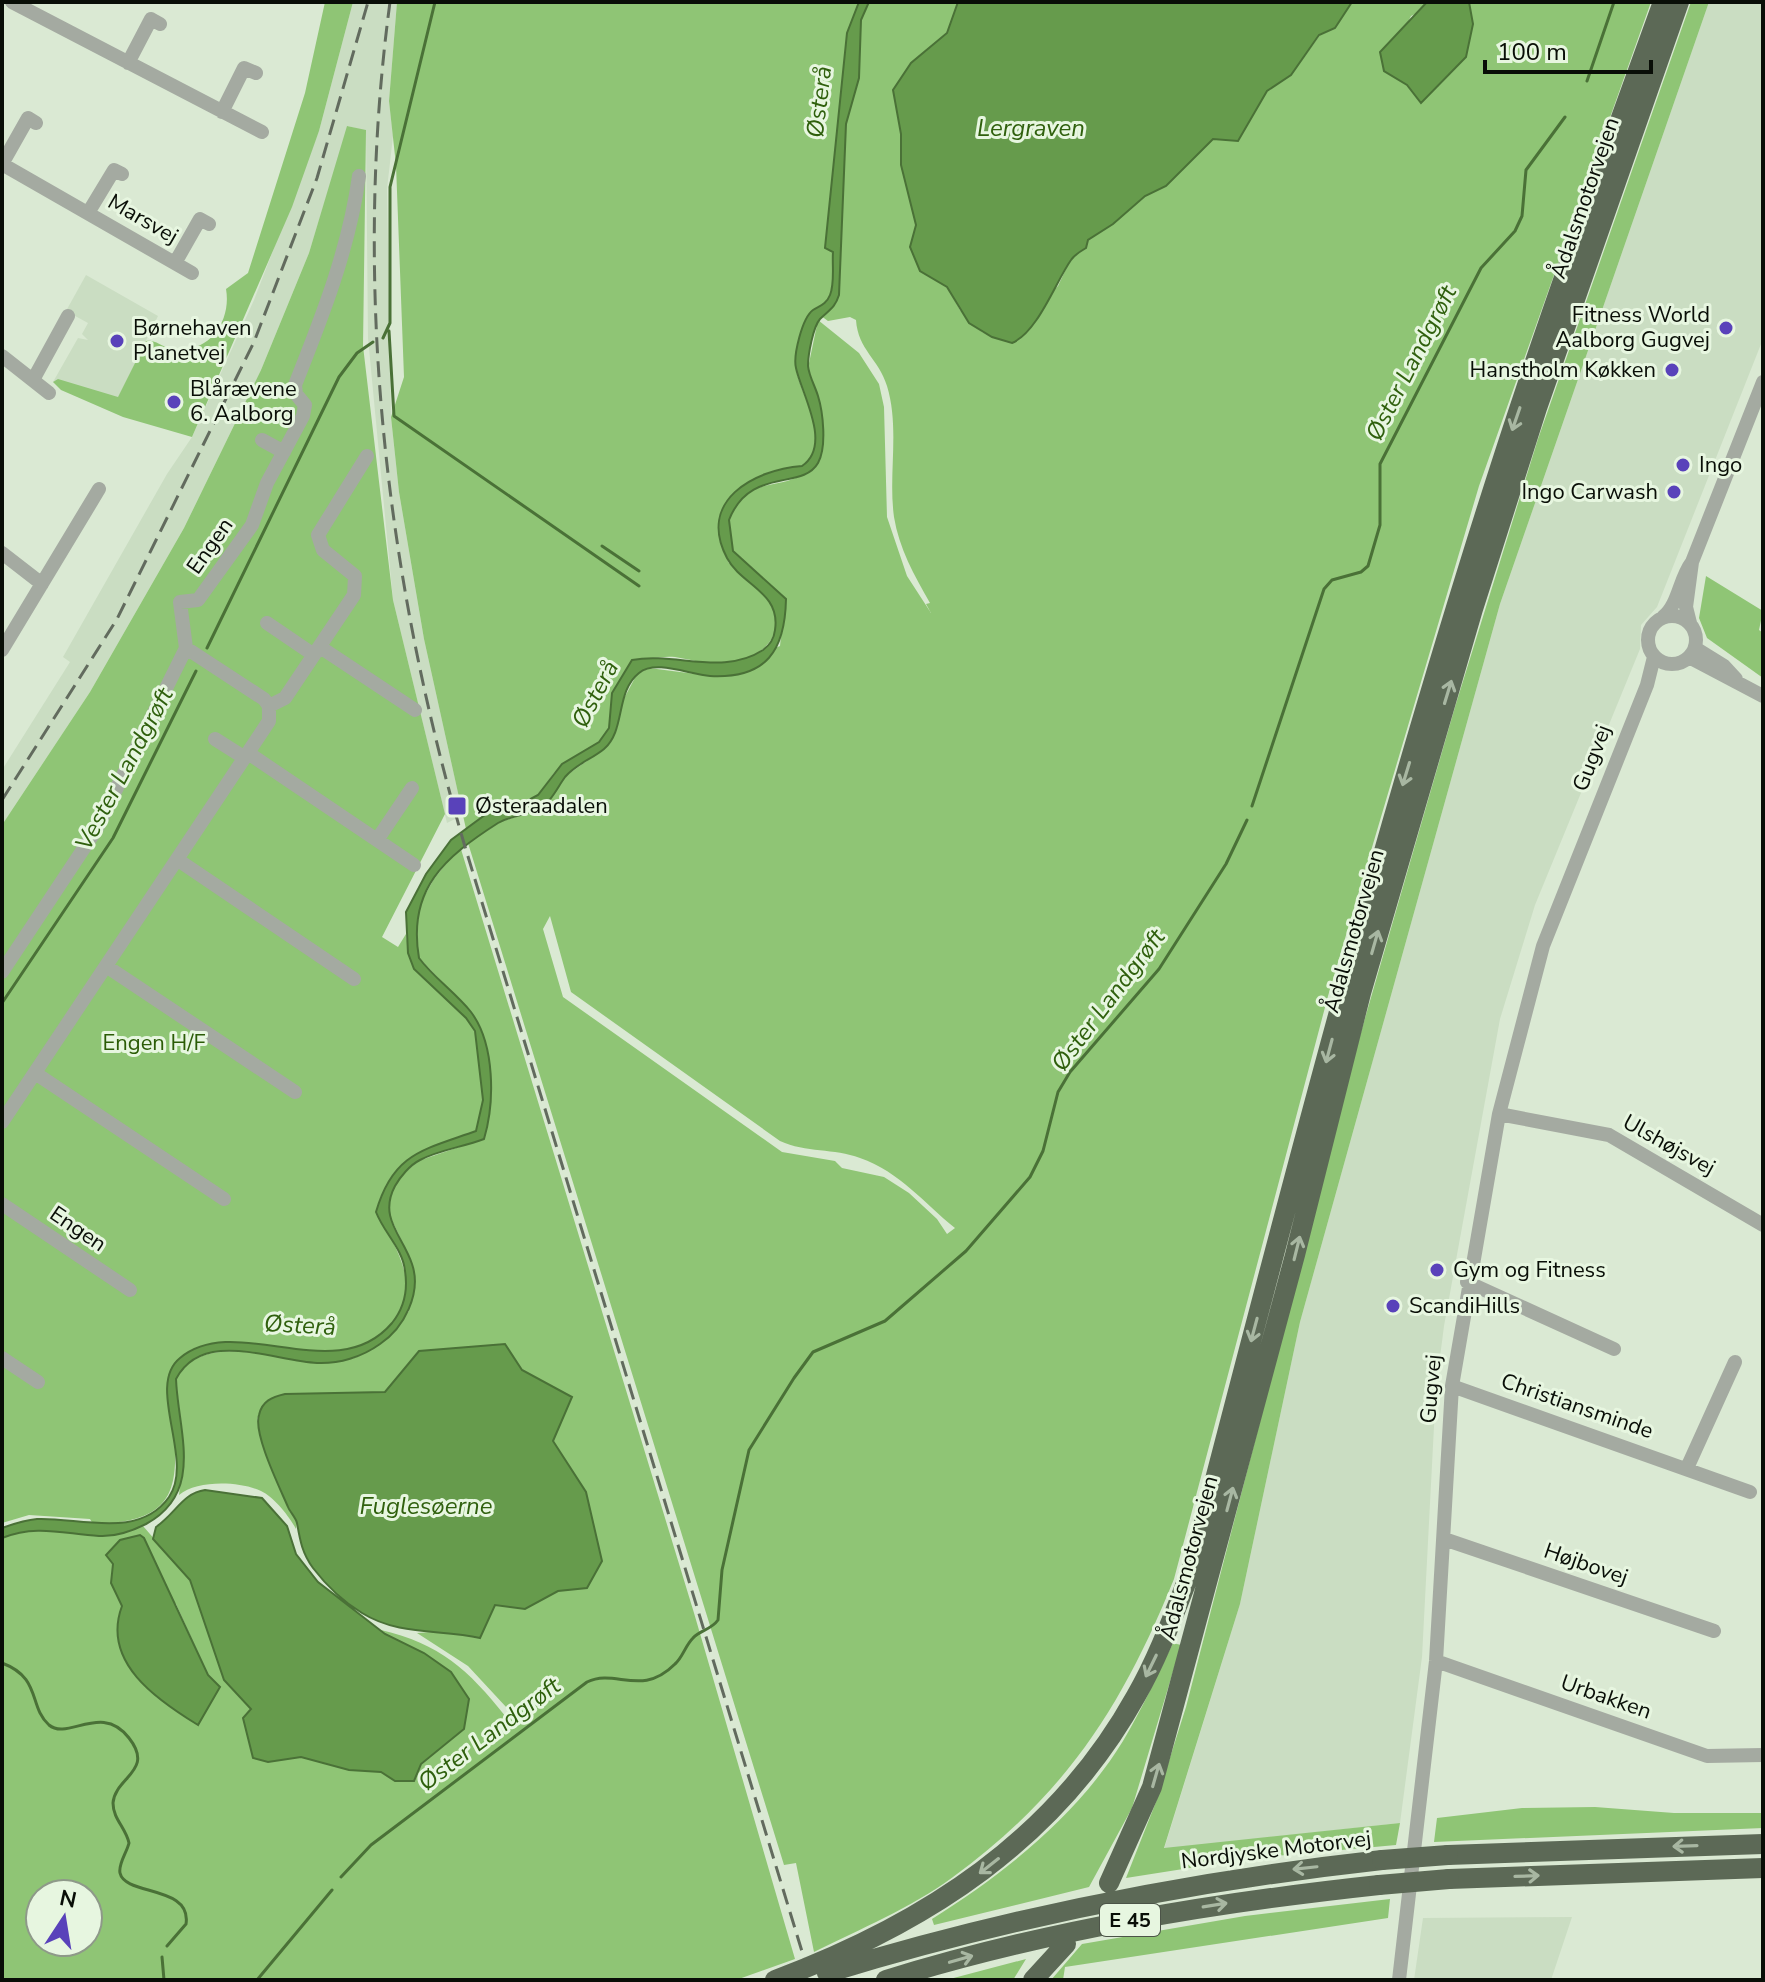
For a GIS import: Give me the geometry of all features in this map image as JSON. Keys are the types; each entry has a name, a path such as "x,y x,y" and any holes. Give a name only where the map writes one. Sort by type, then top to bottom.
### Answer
{"highway":[{"name":"Ådalsmotorvejen","path":"775,1980 887,1933 946,1898 1031,1831 1093,1760 1135,1697 1192,1568 1381,859 1452,620 1506,449 1663,2"},
{"name":"Ådalsmotorvejen","path":"1109,1883 1152,1787 1295,1255 1361,993 1469,623 1542,393 1679,2"},
{"name":"Nordjyske Motorvej","path":"806,1980 972,1931 1127,1895 1382,1860 1763,1844"},
{"name":"Nordjyske Motorvej","path":"886,1980 977,1954 1134,1919 1214,1905 1449,1879 1763,1868"},
{"path":"1033,1980 1066,1944"}],"street":[{"path":"12,2 37,8 128,63 262,132"},
{"path":"128,63 151,19 160,24"},
{"path":"222,112 244,68 256,73"},
{"name":"Marsvej","path":"36,123 28,118 2,164 192,273"},
{"name":"Marsvej","path":"88,213 114,170 122,174"},
{"name":"Engen","path":"186,648 180,602 198,600 245,537 303,416 304,401 296,394 295,385 330,294 351,225 359,176"},
{"name":"Marsvej","path":"175,263 200,219 209,224"},
{"path":"33,380 68,316"},
{"path":"2,356 49,393"},
{"path":"1692,562 1682,575 1672,607 1652,625 1647,638 1661,661 1681,663 1692,653 1696,635 1686,607 1692,562 1763,382"},
{"path":"262,440 284,452"},
{"path":"269,706 285,698 356,585 350,570 323,550 318,535 367,456"},
{"path":"2,650 99,489"},
{"path":"2,553 42,584"},
{"path":"1663,617 1676,616 1690,623"},
{"path":"267,623 415,710"},
{"path":"2,972 96,830 186,648 264,699 269,706 269,721 2,1122"},
{"path":"1692,653 1724,666 1736,680 1763,696"},
{"name":"Gugvej","path":"1399,1980 1436,1661 1452,1386 1467,1282 1499,1114 1543,946 1647,685 1661,661"},
{"path":"215,739 414,865"},
{"path":"377,840 412,788"},
{"path":"178,860 354,979"},
{"path":"106,966 295,1092"},
{"path":"35,1073 224,1199"},
{"name":"Ulshøjsvej","path":"1499,1114 1609,1135 1763,1225"},
{"name":"Engen","path":"2,1204 130,1290"},
{"path":"1467,1282 1614,1349"},
{"path":"2,1358 38,1382"},
{"path":"1687,1468 1735,1362"},
{"name":"Christiansminde","path":"1452,1386 1750,1492"},
{"name":"Højbovej","path":"1444,1539 1714,1631"},
{"name":"Urbakken","path":"1436,1661 1707,1756 1763,1755"}],"shaded area":[{"path":"353,2 397,2 389,101 393,136 387,189 391,417 399,492 424,639 463,815 447,823 393,600 368,338 366,131 348,126 309,253 261,370 184,528 90,692 2,825 2,770 70,662 63,657 167,474 192,437 254,300 319,131"},
{"path":"1709,2 1763,2 1763,339 1657,607 1641,625 1640,649 1535,905 1500,1019 1444,1326 1436,1388 1422,1657 1400,1823 1164,1849 1240,1604 1300,1322 1500,604"},
{"name":"Børnehaven Planetvej","path":"86,275 158,316 114,406 53,382 78,338 88,340 82,334 88,323 66,311"},
{"path":"1572,1917 1551,1980 1414,1980 1423,1918"}],"green space":[{"path":"325,2 353,2 319,131 292,207 192,437 123,417 61,390 53,382 58,379 118,397 146,341 170,348 195,347 206,342 221,325 227,301 226,289 248,273 305,93"},
{"path":"397,2 958,2 947,33 911,63 893,90 901,134 901,165 916,225 910,247 920,271 947,287 960,310 982,332 1001,340 1058,286 1071,258 1086,248 1088,240 1113,224 1145,196 1166,186 1213,138 1238,141 1267,91 1291,75 1320,35 1335,28 1352,2 1427,2 1423,10 1411,16 1384,71 1407,85 1469,2 1651,2 1479,486 1328,996 1174,1579 1111,1708 1059,1780 1028,1813 993,1846 937,1888 885,1918 814,1952 796,1863 784,1865 468,843 500,822 541,809 567,775 604,749 617,728 620,706 637,674 649,668 711,676 780,646 785,599 733,551 729,520 736,506 751,491 803,475 820,455 819,399 808,368 818,320 859,353 879,384 884,407 887,517 907,576 931,613 926,604 930,603 903,550 896,528 891,402 883,377 861,339 856,320 850,317 828,321 813,310 796,365 815,429 816,443 812,456 802,466 789,467 724,505 728,562 761,589 774,610 776,622 769,642 752,656 729,663 713,664 675,657 632,660 609,728 599,742 554,773 538,795 525,802 511,804 466,829 424,639 399,492 391,417 404,377 396,165 389,101","holes":["550,916 571,992 780,1141 850,1155 874,1164 899,1180 955,1228 947,1234 937,1219 909,1193 884,1177 842,1168 835,1161 782,1152 563,997 543,929"]},
{"path":"1691,2 1709,2 1500,604 1300,1322 1240,1604 1164,1848 1400,1823 1396,1845 1253,1858 1126,1878 1156,1802 1186,1707 1359,1039 1455,707 1538,439"},
{"name":"Engen H/F","path":"347,126 366,130 363,346 393,600 445,814 382,937 398,947 406,934 416,968 424,979 464,1014 473,1028 482,1080 479,1123 476,1131 412,1157 391,1178 383,1193 376,1212 402,1264 406,1291 395,1319 376,1338 353,1347 327,1351 243,1345 216,1345 191,1350 168,1389 175,1470 171,1487 154,1511 119,1522 93,1524 90,1519 29,1515 2,1523 2,825 90,692 184,528 261,370 309,253"},
{"path":"1706,576 1763,611 1759,630 1763,633 1763,678 1707,638 1699,618"},
{"path":"460,846 694,1613 795,1959 736,1980 2,1980 3,1537 40,1531 106,1534 143,1526 190,1580 224,1680 251,1709 268,1762 301,1757 349,1770 381,1772 395,1781 414,1780 421,1764 464,1729 381,1630 420,1643 451,1661 479,1685 506,1717 518,1707 507,1708 468,1666 417,1633 448,1631 480,1638 495,1604 525,1609 558,1591 587,1588 586,1492 553,1441 572,1397 522,1370 505,1344 419,1351 386,1392 285,1394 257,1418 271,1465 297,1523 296,1529 276,1502 252,1488 230,1484 207,1485 179,1495 184,1450 176,1379 191,1362 210,1354 232,1352 332,1362 354,1358 378,1344 409,1311 407,1252 388,1212 389,1197 399,1178 418,1161 483,1139 491,1085 469,1010 419,958 415,938 421,902 434,879","holes":["113,1564 176,1604 208,1675 220,1687 122,1606 111,1583"]},
{"path":"1173,1643 1181,1645 1132,1808 1089,1887 934,1925 932,1919 1038,1841 1084,1794 1123,1741"},
{"path":"1595,1807 1674,1813 1763,1813 1763,1828 1434,1842 1437,1818 1522,1808"},
{"path":"1390,1899 1388,1918 1065,1967 1063,1980 1051,1980 1082,1944 1245,1916"},
{"path":"1026,1959 1013,1980 946,1980"}],"water":[{"path":"859,2 869,2 861,20 859,78 846,124 839,295 834,306 817,323 808,361 823,420 821,456 810,471 750,492 738,503 729,520 733,551 786,599 782,633 769,658 746,672 710,676 654,667 639,673 626,690 615,732 604,749 569,772 543,806 498,823 462,849 434,877 419,913 419,958 465,1005 479,1025 489,1056 491,1091 484,1139 416,1162 400,1179 390,1197 391,1217 414,1275 415,1286 409,1309 397,1329 380,1344 366,1353 342,1361 317,1363 240,1351 203,1355 188,1364 176,1379 184,1459 176,1495 164,1511 141,1527 111,1536 39,1531 2,1538 2,1528 28,1520 125,1522 156,1510 169,1497 176,1482 177,1464 167,1386 171,1370 180,1358 203,1346 229,1342 315,1351 343,1350 369,1342 392,1323 400,1311 406,1285 404,1263 376,1212 383,1192 391,1177 412,1156 476,1131 483,1100 475,1031 466,1018 414,969 408,953 406,912 426,874 451,840 493,809 525,802 538,795 562,764 599,742 609,728 612,693 632,660 732,661 748,658 763,650 774,636 772,607 727,558 720,538 719,520 735,492 765,474 802,466 811,457 815,445 812,418 796,368 796,355 805,321 813,310 826,301 832,290 833,252 825,248 847,33"},
{"name":"Lergraven","path":"958,2 1352,2 1335,28 1319,35 1291,75 1267,91 1238,141 1213,139 1166,186 1145,196 1113,224 1088,240 1086,248 1071,260 1030,328 1012,343 992,337 969,323 947,287 920,271 910,247 916,225 901,165 901,134 893,90 911,63 947,33"},
{"path":"1427,2 1469,2 1473,24 1466,57 1421,103 1407,85 1384,71 1380,52"},
{"name":"Fuglesøerne","path":"505,1344 522,1370 572,1397 553,1441 586,1492 602,1561 587,1588 558,1591 525,1609 495,1605 480,1638 405,1629 376,1620 355,1609 336,1593 306,1557 296,1521 263,1447 258,1424 260,1410 268,1400 285,1394 385,1392 419,1351"},
{"path":"205,1490 262,1498 287,1526 296,1554 318,1582 385,1634 424,1653 451,1672 469,1699 464,1729 421,1764 414,1781 395,1781 381,1772 349,1770 301,1757 268,1762 253,1758 243,1718 251,1709 224,1680 190,1580 153,1539 156,1527 180,1504 191,1495"},
{"path":"140,1535 208,1675 220,1687 198,1725 150,1691 126,1662 119,1645 118,1626 122,1606 111,1583 113,1564 106,1555 120,1540"}],"waterway":[{"name":"Vester Landgrøft","path":"383,338 390,323 390,187 435,2"},
{"name":"Øster Landgrøft","path":"1587,81 1614,2"},
{"name":"Øster Landgrøft","path":"1252,806 1324,589 1332,580 1361,572 1368,566 1380,525 1380,464 1481,268 1515,231 1522,216 1526,170 1565,117"},
{"path":"389,331 394,416 639,586"},
{"name":"Vester Landgrøft","path":"207,648 339,377 357,353 373,342"},
{"path":"602,546 639,571"},
{"name":"Vester Landgrøft","path":"2,1003 113,838 196,671"},
{"name":"Øster Landgrøft","path":"341,1877 371,1845 587,1682 608,1678 640,1681 663,1674 678,1661 693,1638 718,1620 722,1570 749,1450 794,1378 813,1352 885,1321 966,1251 1030,1177 1043,1151 1058,1092 1070,1072 1159,969 1226,864 1247,820"},
{"path":"2,1663 23,1676 49,1725 66,1729 97,1722 108,1723 119,1728 136,1749 136,1766 115,1794 113,1803 129,1843 120,1873 133,1885 169,1897 179,1903 185,1912 186,1924 167,1946"},
{"name":"Øster Landgrøft","path":"257,1980 332,1890"},
{"path":"162,1957 164,1980"}],"railway":[{"path":"2,800 117,619 254,342 317,178 368,2"},
{"path":"390,2 379,108 374,215 376,323 383,430 396,537 415,642 438,747 466,850 804,1958"}],"place":[{"name":"Fitness World Aalborg Gugvej","path":"1726,328"},
{"name":"Børnehaven Planetvej","path":"117,341"},
{"name":"Hanstholm Køkken","path":"1672,370"},
{"name":"Blårævene 6. Aalborg","path":"174,402"},
{"name":"Ingo","path":"1683,465"},
{"name":"Ingo Carwash","path":"1674,492"},
{"name":"Østeraadalen","path":"457,806"},
{"name":"Gym og Fitness","path":"1437,1270"},
{"name":"ScandiHills","path":"1393,1306"}],"water label":[{"name":"Østerå","path":"819,102"},
{"name":"Østerå","path":"595,694"},
{"name":"Østerå","path":"300,1325"}]}
